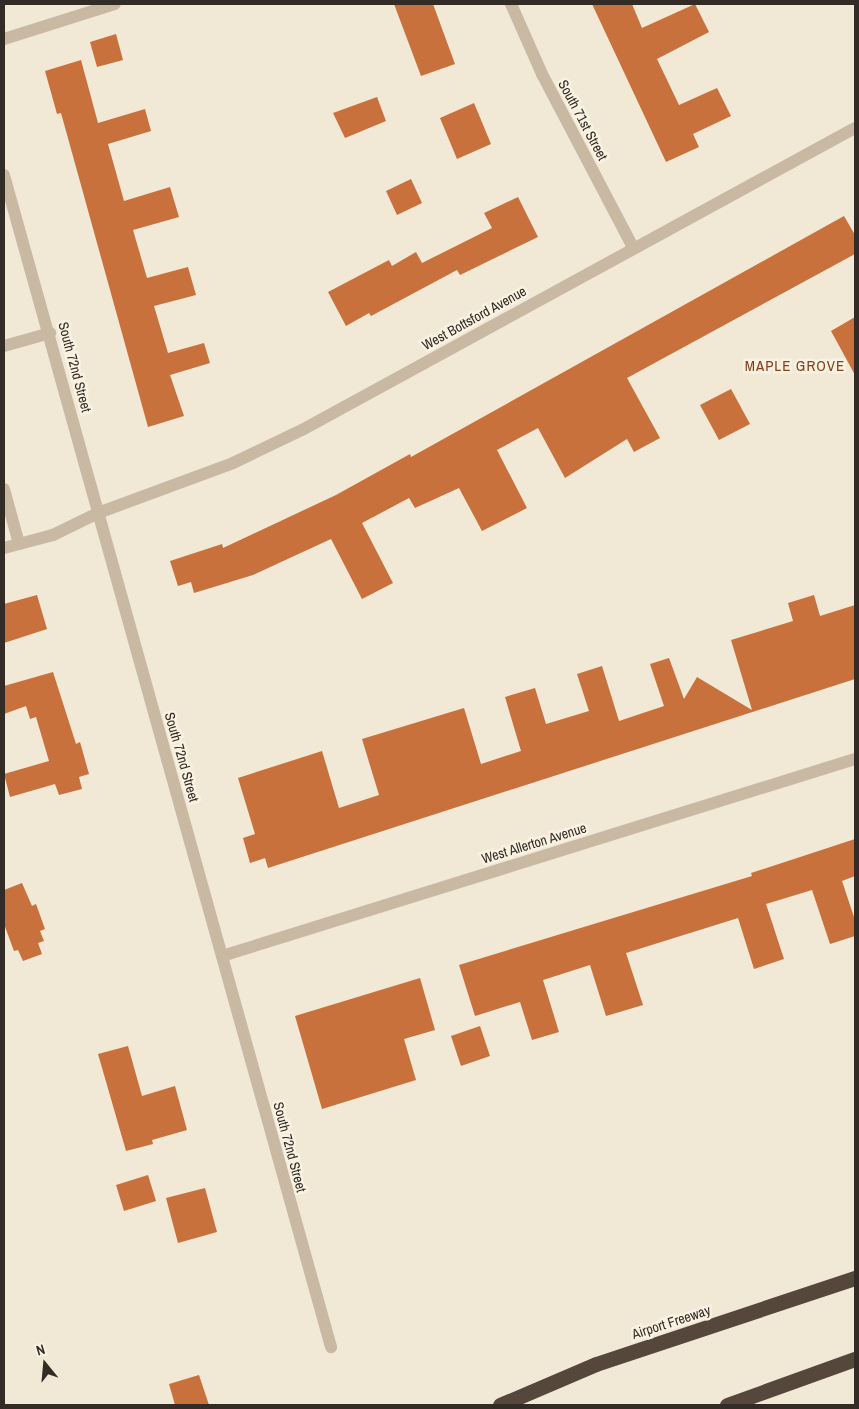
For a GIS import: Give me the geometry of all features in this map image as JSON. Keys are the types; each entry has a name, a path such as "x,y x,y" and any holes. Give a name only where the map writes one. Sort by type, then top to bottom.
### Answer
{"highway":[{"name":"Airport Freeway","path":"500,1405 596,1364 855,1278"},
{"path":"727,1405 855,1359"}],"street":[{"path":"4,39 115,4"},
{"name":"South 71st Street","path":"511,4 542,74 633,247"},
{"name":"West Bottsford Avenue","path":"4,548 53,535 98,513 233,463 302,430 633,247 855,128"},
{"name":"South 72nd Street","path":"4,175 50,333 98,513 331,1347"},
{"path":"4,346 50,333"},
{"path":"4,489 19,544"},
{"name":"West Allerton Avenue","path":"222,956 855,759"}],"building":[{"path":"394,4 433,4 455,64 421,76"},
{"path":"592,4 632,4 642,28 695,4 709,32 657,59 679,105 717,88 731,116 693,134 699,147 666,162"},
{"path":"116,34 123,60 97,67 90,42"},
{"path":"81,60 98,123 145,109 151,131 108,144 124,201 170,187 179,217 133,230 147,278 188,267 196,295 154,306 168,353 204,343 210,363 170,375 184,416 148,427 61,113 57,114 45,71"},
{"path":"377,97 386,121 345,138 333,113"},
{"path":"474,103 491,144 457,159 440,118"},
{"path":"411,179 422,203 397,215 386,191"},
{"path":"518,197 538,237 460,275 457,270 371,316 369,313 346,326 328,292 389,260 392,266 416,252 422,263 492,228 484,213"},
{"path":"844,216 855,235 855,254 627,378 660,438 634,452 627,439 565,478 538,428 497,450 527,508 482,531 459,488 415,508 409,498 362,523 393,583 362,599 331,539 253,575 194,593 191,582 178,586 170,561 222,544 223,548 336,495 410,454 411,457"},
{"path":"855,317 855,375 831,331"},
{"path":"731,389 750,424 719,440 700,405"},
{"path":"37,595 47,629 4,643 4,604"},
{"path":"814,595 820,616 855,605 855,679 268,868 265,858 250,863 243,838 255,834 238,778 322,751 339,808 379,795 362,739 464,708 481,764 521,751 505,697 535,688 546,724 589,711 577,674 602,666 619,721 664,706 650,664 669,658 684,699 697,677 752,710 731,640 793,621 788,603"},
{"path":"53,672 76,744 80,742 89,774 79,777 82,789 59,795 55,784 10,797 4,774 49,761 36,717 30,719 26,706 4,714 4,686"},
{"path":"855,839 855,876 842,881 855,920 855,936 830,944 812,890 766,904 784,959 754,969 738,918 626,953 643,1005 606,1016 590,965 543,980 559,1032 532,1040 520,1002 475,1016 459,965 752,876 751,873"},
{"path":"22,883 32,906 36,904 45,929 40,931 44,941 38,943 42,954 23,961 18,950 14,951 4,924 4,890"},
{"path":"420,978 435,1030 404,1039 416,1080 322,1109 295,1016"},
{"path":"480,1026 490,1056 461,1066 451,1036"},
{"path":"128,1046 142,1096 175,1086 187,1130 152,1140 153,1144 126,1151 98,1054"},
{"path":"148,1175 156,1201 124,1211 116,1185"},
{"path":"205,1188 217,1232 178,1243 166,1198"},
{"path":"199,1375 209,1405 175,1405 169,1384"}],"district":[{"name":"MAPLE GROVE","path":"795,366"}]}
